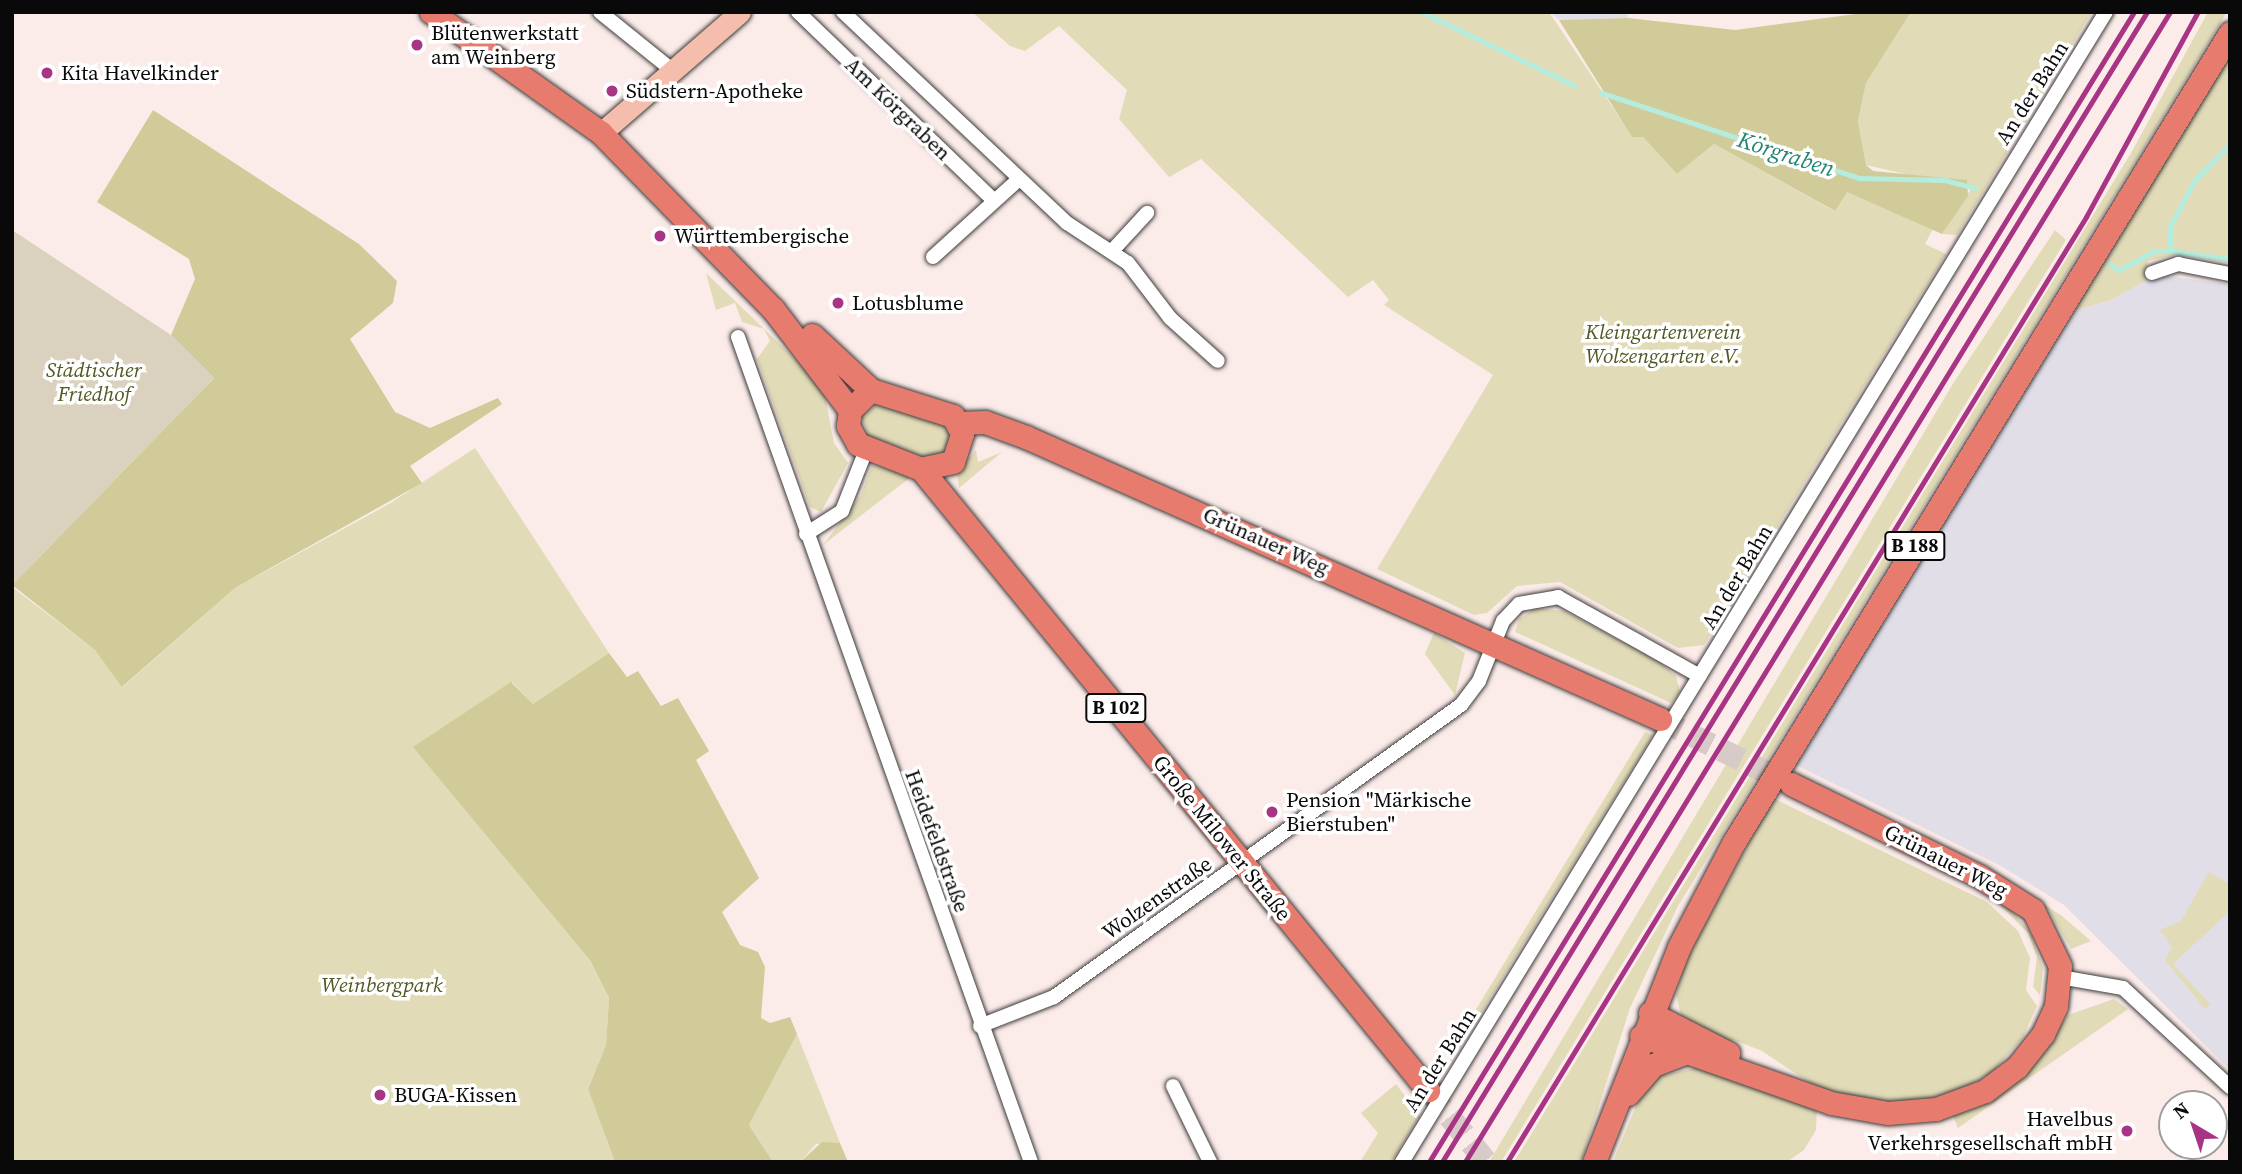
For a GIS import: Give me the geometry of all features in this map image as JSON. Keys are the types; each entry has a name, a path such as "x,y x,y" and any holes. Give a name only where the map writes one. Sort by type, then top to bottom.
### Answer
{"main road":[{"path":"431,12 601,132 773,309 850,410 852,435 866,450 921,469 948,467 962,446 958,422 944,410 871,390 792,317 773,309"},
{"name":"B 188","path":"1594,1162 1650,1013 1734,842 2230,33"},
{"path":"850,410 871,390"},
{"name":"Grünauer Weg","path":"958,422 985,422 1039,444 1492,642 1660,719"},
{"name":"Grünauer Weg","path":"962,446 985,438 1039,444"},
{"name":"Große Milower Straße","path":"948,467 951,491 990,553"},
{"name":"Große Milower Straße","path":"921,469 1427,1090"},
{"name":"Grünauer Weg","path":"1641,1036 1808,1095 1888,1113 1967,1099 2002,1080 2031,1050 2056,1006 2060,977 2046,928 2013,895 1791,784"},
{"name":"Grünauer Weg","path":"1650,1013 1808,1095"},
{"path":"1615,1110 1653,1065 1684,1053"}],"street":[{"path":"600,12 673,71"},
{"path":"601,132 740,12"},
{"name":"Am Körgraben","path":"801,16 821,12"},
{"name":"Am Körgraben","path":"842,12 1018,180 1112,251 1218,361"},
{"name":"An der Bahn","path":"1402,1162 2106,12"},
{"name":"Am Körgraben","path":"801,16 991,198"},
{"path":"933,257 991,198 1018,180"},
{"path":"1112,251 1147,213"},
{"path":"2152,273 2178,264 2230,274"},
{"name":"Heidefeldstraße","path":"738,337 980,1027 1031,1162"},
{"path":"806,534 842,511 866,450"},
{"path":"1492,642 1519,604 1558,597 1700,676"},
{"name":"Wolzenstraße","path":"980,1027 1054,997 1469,699 1492,642"},
{"path":"2060,977 2123,988 2230,1087"},
{"path":"1173,1086 1210,1162"}],"shaded area":[{"path":"1549,12 1627,12 1628,18 1559,20"},
{"path":"1871,12 1911,12 1866,83 1858,121 1866,165 1873,171 1967,180 1968,196 1942,234 1847,192 1835,211 1714,144 1677,174 1643,137 1632,137 1559,20 1628,18 1735,30"},
{"path":"153,110 359,244 397,281 393,303 350,339 395,412 430,428 498,398 502,404 410,466 422,483 235,588 122,687 95,650 12,585 214,378 171,335 195,279 189,259 97,202"},
{"path":"2155,275 2230,284 2230,1070 2064,905 1999,865 1794,764 2070,312 2111,300"},
{"path":"609,653 627,677 638,671 661,706 678,698 709,751 696,760 759,878 722,912 740,945 758,952 765,967 761,1018 770,1023 790,1017 797,1034 749,1125 773,1162 615,1162 588,1089 606,1045 609,998 590,960 413,747 511,682 533,704"},
{"path":"822,1142 840,1143 848,1162 800,1162"}],"green space":[{"name":"Kleingartenverein Wolzengarten e.V.","path":"972,12 1549,12 1632,136 1643,137 1677,174 1714,144 1834,211 1846,191 1933,229 1925,244 1946,254 1704,645 1678,648 1560,582 1517,586 1487,613 1474,615 1377,569 1493,375 1384,305 1389,300 1373,280 1348,297 1201,159 1169,177 1119,119 1127,90 1059,26 1025,51 1010,46"},
{"path":"1911,12 2092,12 1957,235 1942,234 1971,189 1866,165 1858,121 1866,83"},
{"path":"2208,12 2227,12 1678,906 1630,1008 1581,1162 1514,1162 2131,153"},
{"path":"2230,52 2230,263 2175,255 2148,261 2147,280 2111,300 2070,312"},
{"name":"Städtischer Friedhof","path":"12,230 171,335 214,378 12,585"},
{"path":"2055,230 2066,240 1501,1162 1489,1162 1954,382"},
{"path":"706,273 813,376 824,391 834,443 848,463 821,512 810,507 757,359 770,341 764,329 742,322 735,303 716,310"},
{"path":"882,402 938,421 949,433 948,449 929,459 869,438 861,416"},
{"name":"Weinbergpark","path":"475,448 609,653 533,704 512,682 590,960 609,998 606,1045 588,1089 615,1162 12,1162 12,587 95,650 123,687 235,588 389,504"},
{"path":"976,450 978,462 1002,452 959,488 957,471"},
{"path":"872,465 912,476 823,545 861,495"},
{"path":"1536,608 1564,611 1658,661 1676,676 1680,692 1671,703 1515,632 1519,619"},
{"path":"1434,633 1465,653 1455,695 1425,654"},
{"path":"1645,732 1653,735 1454,1056 1442,1045 1467,1024"},
{"path":"1773,798 1987,902 2018,931 2030,958 2026,990 2037,1006 2022,1039 1990,1074 1951,1095 1909,1104 1857,1100 1811,1084 1762,1051 1734,1040 1725,1044 1681,1015 1676,995 1686,960"},
{"path":"2209,872 2230,884 2230,911 2173,964 2210,1004 2205,1009 2165,960 2172,947 2160,930 2181,921"},
{"path":"2000,876 2062,916 2091,941 2071,949 2049,911"},
{"path":"1990,895 2006,904 2030,932 2043,968 2040,995 2033,987 2037,957 2028,933"},
{"path":"2114,999 2128,1009 1958,1128 1952,1114 2030,1067 2068,1015"},
{"path":"797,1034 840,1143 816,1144 800,1162 773,1162 749,1125"},
{"path":"1699,1067 1817,1110 1816,1130 1804,1150 1787,1162 1613,1162 1640,1096 1658,1076"},
{"path":"1396,1084 1420,1116 1391,1162 1360,1162 1378,1133 1361,1113"}],"waterway":[{"name":"Körgraben","path":"1422,12 1574,85"},
{"name":"Körgraben","path":"1602,93 1859,178 1945,180 1975,188"},
{"name":"Körgraben","path":"2110,264 2119,270 2154,251 2170,251 2170,227 2194,181 2230,144"},
{"path":"2170,251 2230,259"}],"tunnel":[{"path":"1660,719 1791,784"},
{"path":"1428,1090 1487,1162"}],"railway":[{"path":"1429,1162 2134,12"},
{"path":"1442,1162 2147,12"},
{"path":"1465,1162 2170,12"},
{"path":"1507,1162 2086,217 2198,12"}],"place":[{"name":"Blütenwerkstatt am Weinberg","path":"417,45"},
{"name":"Kita Havelkinder","path":"47,73"},
{"name":"Südstern-Apotheke","path":"612,91"},
{"name":"Württembergische","path":"660,236"},
{"name":"Lotusblume","path":"838,303"},
{"name":"Pension \"Märkische Bierstuben\"","path":"1272,812"},
{"name":"BUGA-Kissen","path":"380,1095"},
{"name":"Havelbus Verkehrsgesellschaft mbH","path":"2127,1131"}]}
